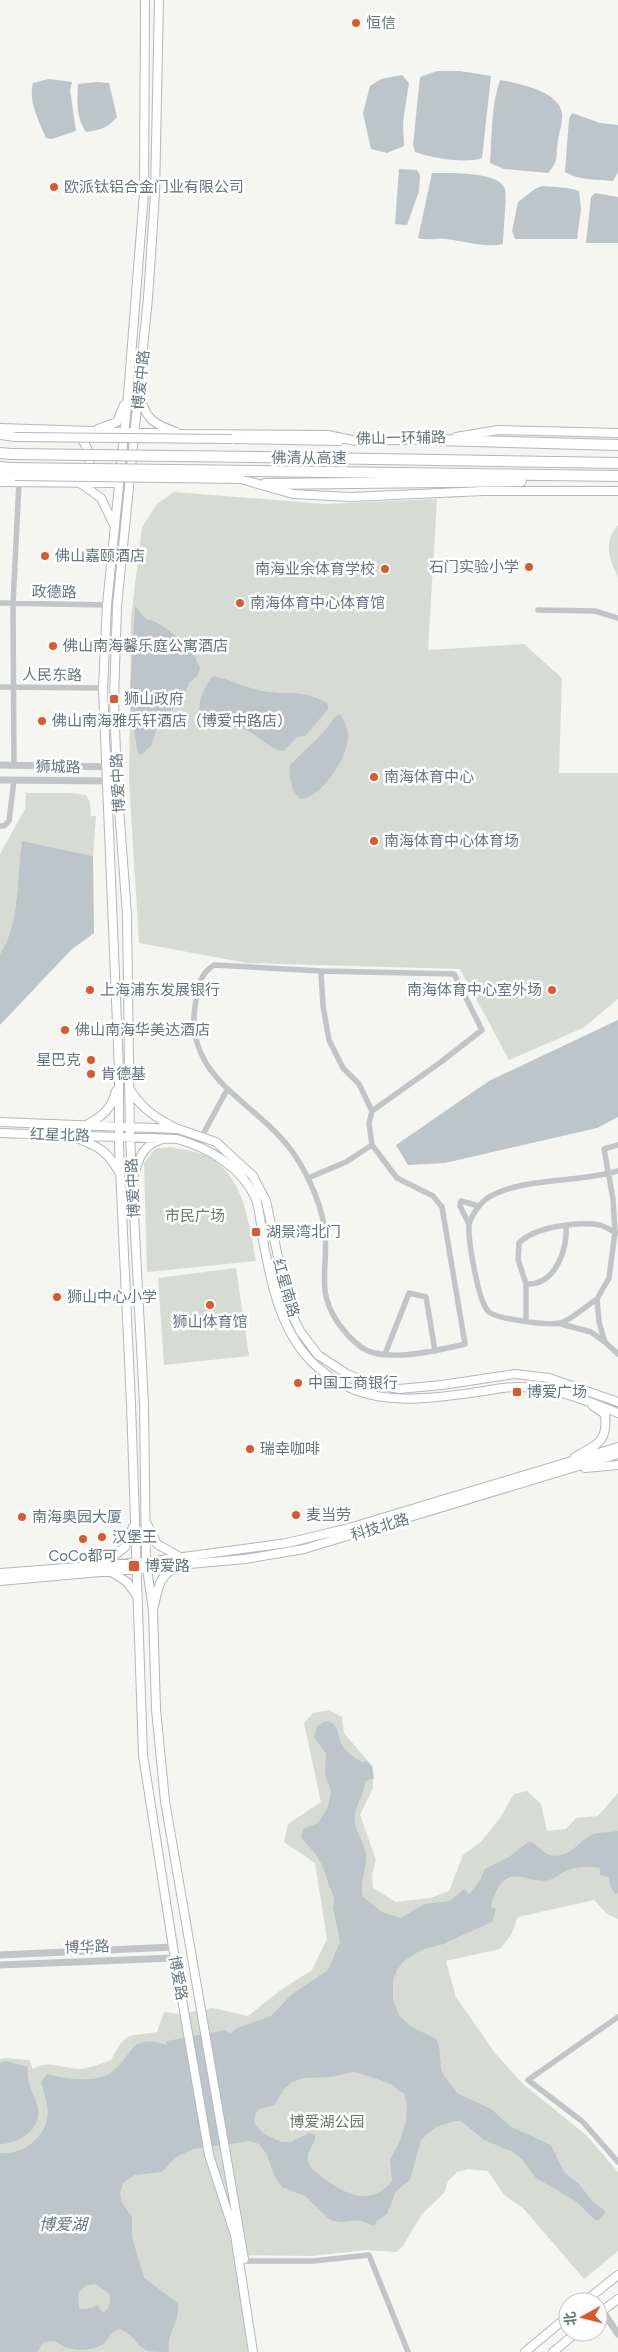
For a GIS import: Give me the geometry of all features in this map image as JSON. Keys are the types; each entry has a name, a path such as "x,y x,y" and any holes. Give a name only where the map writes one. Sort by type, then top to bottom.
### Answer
{"highway":[{"path":"438,440 618,445"},
{"name":"佛清从高速","path":"0,453 618,463"},
{"name":"佛清从高速","path":"0,467 15,475 255,471 618,476"},
{"path":"264,484 526,481 605,476"}],"main road":[{"name":"博爱中路","path":"136,1566 120,1174 119,1071 103,688 107,605 128,395 144,193 145,0"},
{"name":"博爱中路","path":"146,1565 144,1404 130,1137 127,915 116,781 114,699 117,606 140,397 155,194 159,0"},
{"path":"144,193 155,194"},
{"path":"0,428 100,429 114,424 128,395"},
{"path":"140,397 145,413 153,421 160,426 183,434"},
{"path":"74,430 87,447 90,462 87,475 77,482"},
{"name":"佛山一环辅路","path":"74,430 123,433 328,435 356,441 438,440 498,430 618,434"},
{"path":"0,435 15,437 356,441"},
{"path":"0,475 241,479 264,484 293,494 350,497 484,491 618,491"},
{"path":"0,482 15,475 77,482 119,483"},
{"path":"77,482 100,498 106,506 114,526"},
{"path":"87,1125 101,1117 110,1107 114,1098 119,1071"},
{"path":"130,1090 140,1105 153,1117 178,1129"},
{"name":"红星北路","path":"0,1122 87,1125"},
{"name":"红星南路","path":"87,1125 178,1129 202,1136 216,1142 253,1176 266,1201 292,1315 300,1331 318,1355 347,1374 368,1383 399,1390 515,1374 549,1378 618,1402"},
{"name":"红星北路","path":"0,1133 119,1137"},
{"path":"71,1135 100,1148 110,1156 120,1174"},
{"name":"红星南路","path":"119,1137 177,1139 196,1145 218,1155 244,1182 256,1200 280,1312 292,1336 311,1362 340,1383 364,1394 395,1400 444,1397 516,1387 548,1390 584,1399 618,1413"},
{"path":"133,1182 143,1151 154,1142 164,1138"},
{"path":"563,1464 599,1443 607,1430 605,1414 584,1399"},
{"path":"146,1565 287,1543 367,1522 618,1446"},
{"name":"科技北路","path":"136,1566 178,1565 245,1559 304,1548 618,1454"},
{"path":"559,1472 618,1465"},
{"path":"146,1521 157,1544 182,1558"},
{"path":"102,1565 124,1548 135,1523"},
{"path":"0,1573 102,1565 136,1566"},
{"name":"博爱路","path":"146,1565 153,1610 156,1709 165,1801 245,2261 258,2352"},
{"path":"153,1610 159,1582 178,1565"},
{"path":"0,1581 110,1571 136,1566"},
{"name":"博爱路","path":"136,1566 143,1755 172,1947 209,2155 235,2235 254,2352"},
{"path":"110,1571 126,1582 137,1596"},
{"path":"607,2292 618,2275"},
{"path":"525,2352 558,2324"},
{"path":"553,2352 565,2342"}],"street":[{"path":"14,765 13,604 15,475"},
{"name":"政德路","path":"0,603 107,605"},
{"path":"538,610 596,611 618,618"},
{"name":"人民东路","path":"0,687 103,688"},
{"name":"狮城路","path":"0,765 116,767"},
{"name":"狮城路","path":"0,780 116,781"},
{"path":"0,826 4,826 9,821 14,780"},
{"path":"321,971 323,1006 329,1040 343,1068 359,1084 372,1111 369,1123 372,1145 397,1178 433,1196 442,1207 465,1344 435,1351 410,1354 384,1354 363,1349 346,1333 334,1317 325,1291 325,1232 308,1178 295,1156 277,1133 227,1090 213,1074 200,1054 193,1030 193,1012 204,971 214,965 321,971 454,974 482,1030 372,1111"},
{"path":"202,1136 227,1090"},
{"path":"308,1178 346,1162 372,1145"},
{"path":"561,1324 597,1299 609,1278 616,1232 613,1199 604,1150 618,1145"},
{"path":"469,1224 479,1206 488,1198 511,1189 608,1174 618,1170"},
{"path":"479,1206 461,1200 460,1206 469,1224 483,1304 489,1312 497,1317 561,1324 591,1332 618,1354"},
{"path":"526,1321 526,1284 518,1259 519,1243 526,1236 539,1230 566,1226 600,1225 616,1232"},
{"path":"526,1284 533,1285 544,1280 555,1269 567,1239 566,1226"},
{"path":"384,1354 409,1294 426,1296 435,1351"},
{"path":"597,1299 599,1322 605,1342"},
{"path":"0,1568 0,1573"},
{"name":"博华路","path":"0,1955 172,1947"},
{"name":"博华路","path":"0,1965 174,1958"},
{"path":"618,2017 528,2080 583,2122 618,2162"},
{"path":"245,2261 313,2261 369,2255 408,2352"},
{"path":"608,2320 618,2334"}],"green space":[{"name":"南海体育中心","path":"174,492 325,504 437,499 428,650 524,644 562,678 559,773 618,773 618,999 583,1028 509,1060 460,969 247,963 139,943 129,780 131,618 142,527 157,504"},
{"path":"618,525 618,577 610,557 609,544 613,531"},
{"path":"26,793 86,795 90,802 91,816 96,816 93,856 22,841 15,914 7,941 0,954 0,854 25,809"},
{"name":"市民广场","path":"170,1147 196,1152 212,1159 224,1169 234,1182 246,1213 256,1261 147,1272 144,1163 155,1149"},
{"path":"236,1268 249,1356 164,1365 158,1278"},
{"name":"博爱湖公园","path":"329,1710 342,1717 344,1733 373,1767 373,1788 360,1815 376,1860 372,1874 373,1888 396,1902 430,1898 449,1891 463,1855 481,1842 500,1818 514,1794 527,1791 541,1804 547,1831 566,1829 576,1818 598,1816 618,1793 618,1919 607,1914 594,1900 518,1917 511,1935 500,1949 446,1961 456,1997 495,2053 523,2084 586,2135 618,2172 618,2251 584,2279 523,2208 504,2195 488,2171 468,2169 457,2172 448,2181 444,2193 422,2214 403,2246 396,2252 367,2250 312,2256 236,2255 249,2352 0,2352 0,2059 29,2060 33,2069 45,2065 56,2065 74,2069 92,2067 111,2060 120,2044 128,2037 157,2032 164,2012 180,2014 213,2008 248,2016 282,1989 312,1970 327,1939 315,1863 284,1842 288,1824 321,1802 304,1723 313,1713"}],"water":[{"path":"437,71 460,71 491,76 482,158 475,160 448,160 415,152 413,145 420,77"},
{"path":"402,75 409,83 403,121 404,146 387,153 371,149 363,113 370,86 381,79"},
{"path":"49,79 72,82 70,90 76,131 52,139 46,138 35,111 32,97 33,83"},
{"path":"500,80 517,83 537,90 554,99 560,106 562,117 556,158 554,165 548,173 504,169 490,163 493,110"},
{"path":"109,83 117,117 103,128 86,132 80,121 77,103 78,84"},
{"path":"572,113 600,123 618,125 618,172 613,181 583,178 565,172 569,119"},
{"path":"399,169 417,170 420,175 419,191 407,225 395,224"},
{"path":"432,173 472,174 501,183 505,189 503,244 481,245 446,239 418,238"},
{"path":"542,186 579,191 581,209 577,239 515,239 512,231 518,202"},
{"path":"595,193 618,197 618,243 586,243 591,197"},
{"path":"135,606 146,619 156,622 175,635 195,657 200,668 198,675 189,683 182,700 158,724 151,746 141,755 138,754 130,693"},
{"path":"214,676 263,691 302,694 318,698 327,703 328,709 305,736 297,737 284,751 279,750 242,728 208,719 201,714 199,709 202,695 208,682"},
{"path":"340,714 348,732 344,754 325,784 317,792 300,799 291,783 290,765"},
{"path":"22,841 93,856 94,933 71,950 0,1025 0,954 7,941 15,914"},
{"path":"618,1020 618,1117 597,1128 445,1163 408,1165 396,1145 489,1081"},
{"name":"博爱湖","path":"326,1721 333,1724 345,1749 362,1762 367,1761 372,1767 374,1779 365,1781 364,1790 355,1814 355,1825 366,1855 362,1886 363,1897 382,1912 401,1918 424,1904 450,1901 464,1889 469,1894 479,1882 485,1869 509,1857 528,1842 535,1844 543,1851 554,1856 569,1852 591,1835 618,1831 618,1893 615,1894 610,1885 609,1877 600,1875 600,1868 576,1868 545,1881 515,1876 509,1877 500,1884 494,1895 491,1907 496,1909 492,1922 443,1944 421,1950 404,1961 397,1970 393,1980 393,2000 399,2015 410,2026 436,2039 439,2045 441,2069 457,2093 491,2109 511,2127 551,2145 564,2172 579,2184 593,2202 604,2210 605,2213 599,2220 595,2220 577,2202 536,2178 522,2159 513,2152 484,2140 461,2121 454,2121 436,2127 421,2140 410,2180 396,2191 387,2214 376,2222 374,2226 358,2220 341,2222 330,2220 305,2196 282,2187 276,2179 266,2153 259,2144 250,2141 193,2149 176,2157 162,2172 135,2175 124,2182 120,2192 121,2201 132,2217 132,2237 144,2278 178,2303 177,2317 169,2339 169,2352 148,2351 140,2346 129,2334 119,2329 112,2333 102,2345 91,2349 72,2349 55,2341 44,2342 37,2352 0,2352 0,2153 15,2152 22,2149 40,2134 47,2120 48,2111 41,2082 47,2074 70,2079 102,2077 117,2068 132,2049 144,2042 166,2045 167,2041 226,2030 230,2034 237,2028 271,2016 292,1994 328,1970 340,1942 333,1907 334,1898 319,1859 301,1838 303,1829 318,1823 328,1807 331,1791 325,1775 326,1754 314,1737 317,1726","holes":["353,2072 391,2084 404,2093 407,2106 406,2121 399,2143 390,2160 392,2181 382,2190 372,2195 362,2196 342,2190 312,2169 308,2153 314,2143 315,2135 309,2133 291,2142 281,2142 263,2133 254,2123 255,2115 259,2109 275,2105 283,2090 292,2082 303,2078 331,2077","96,2284 109,2294 109,2307 103,2313 97,2305 92,2308 79,2309 78,2293 86,2285"]},
{"path":"5,2061 28,2067 31,2090 38,2112 34,2127 29,2133 15,2141 0,2144 0,2063"}],"place":[{"name":"恒信","path":"356,23"},
{"name":"欧派钛铝合金门业有限公司","path":"54,187"},
{"name":"佛山嘉颐酒店","path":"45,556"},
{"name":"石门实验小学","path":"529,567"},
{"name":"南海业余体育学校","path":"385,569"},
{"name":"南海体育中心体育馆","path":"240,603"},
{"name":"佛山南海馨乐庭公寓酒店","path":"53,646"},
{"name":"狮山政府","path":"114,699"},
{"name":"佛山南海雅乐轩酒店（博爱中路店）","path":"42,721"},
{"name":"南海体育中心","path":"374,777"},
{"name":"南海体育中心体育场","path":"374,841"},
{"name":"上海浦东发展银行","path":"90,990"},
{"name":"南海体育中心室外场","path":"552,990"},
{"name":"佛山南海华美达酒店","path":"65,1030"},
{"name":"星巴克","path":"91,1060"},
{"name":"肯德基","path":"91,1074"},
{"name":"湖景湾北门","path":"256,1232"},
{"name":"狮山中心小学","path":"57,1297"},
{"name":"狮山体育馆","path":"210,1305"},
{"name":"中国工商银行","path":"298,1383"},
{"name":"博爱广场","path":"517,1392"},
{"name":"瑞幸咖啡","path":"250,1449"},
{"name":"麦当劳","path":"296,1515"},
{"name":"南海奥园大厦","path":"22,1517"},
{"name":"汉堡王","path":"102,1537"},
{"name":"CoCo都可","path":"83,1539"},
{"name":"博爱路","path":"134,1566"}]}
